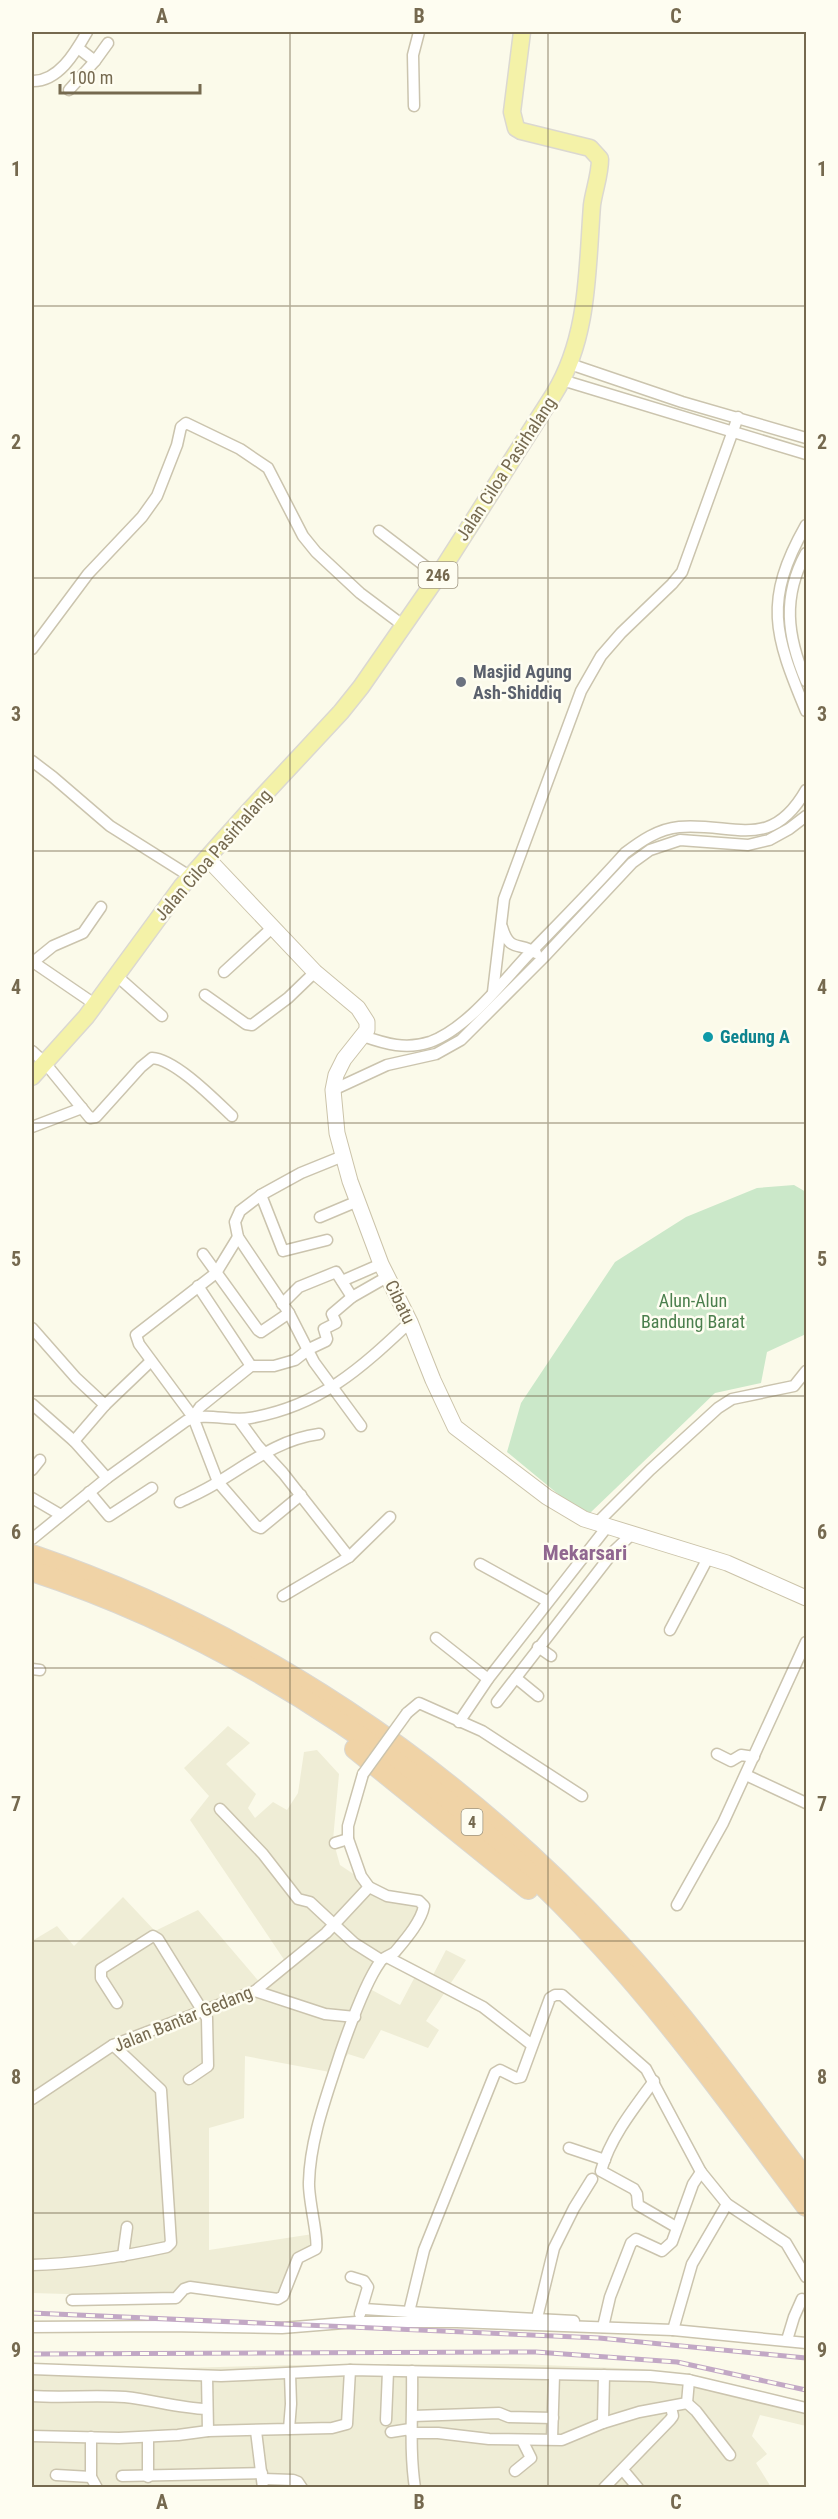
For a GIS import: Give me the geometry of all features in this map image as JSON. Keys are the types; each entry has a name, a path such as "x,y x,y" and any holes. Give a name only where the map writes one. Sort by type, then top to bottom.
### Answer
{"highway":[{"name":"4","path":"32,1555 87,1574 199,1624 280,1668 357,1717 441,1777 500,1826 567,1889 615,1939 690,2027 807,2180"},
{"name":"4","path":"32,1571 82,1587 169,1626 285,1690 347,1728 431,1788 491,1838 603,1948 695,2058 807,2206"}],"main road":[{"name":"Jalan Ciloa Pasirhalang","path":"32,1077 96,1005 118,977 146,933 207,858 340,712 438,576 570,364 587,293 592,203 600,159 590,148 516,128 512,112 522,32"}],"street":[{"path":"32,81 49,79 78,48 87,32"},
{"path":"414,106 413,55 419,32"},
{"path":"69,90 108,43"},
{"path":"78,48 95,61"},
{"path":"570,364 682,402 807,438"},
{"path":"562,380 807,454"},
{"path":"493,992 504,899 581,691 601,656 621,633 672,585 682,572 738,417"},
{"path":"32,649 87,574 142,517 158,496 177,445 181,427 186,423 240,449 268,468 303,536 316,552 360,593 404,626"},
{"path":"807,525 792,550 776,606 788,667 807,711"},
{"path":"379,531 438,576"},
{"path":"807,553 790,590 789,608 790,624 799,664 807,681"},
{"path":"32,761 110,826 191,877"},
{"path":"207,858 315,972 358,1008 367,1022 367,1030 363,1036 387,1044 412,1046 431,1041 453,1030 493,992 624,853 643,839 678,827 748,831 764,828 782,819 796,807 807,790"},
{"path":"333,1090 387,1065 436,1054 461,1040 543,958 632,863 650,850 680,840 748,844 769,840 807,816"},
{"path":"96,1005 32,962 53,946 82,933 101,907"},
{"path":"501,921 506,940 514,946 533,950 543,958"},
{"path":"224,972 273,927"},
{"path":"205,995 246,1024 252,1025 288,998 315,972"},
{"path":"118,977 162,1016"},
{"name":"Cibatu","path":"363,1036 344,1059 336,1075 333,1090 337,1132 358,1202 384,1271 411,1322 433,1380 455,1427 547,1497 584,1519 709,1556 807,1598"},
{"path":"431,1041 436,1054"},
{"path":"387,1044 387,1065"},
{"path":"32,1051 45,1063 90,1118 96,1117 152,1058 197,1084 232,1116"},
{"path":"32,1127 82,1108"},
{"path":"344,1156 301,1173 261,1195 240,1211 235,1222 238,1237 289,1314 314,1362 361,1426"},
{"path":"261,1195 283,1251 327,1240"},
{"path":"320,1216 358,1202"},
{"path":"238,1237 216,1273 136,1335 139,1344 193,1417 218,1482 260,1528 301,1495"},
{"path":"203,1254 258,1330 261,1332 266,1330 289,1314"},
{"path":"342,1281 384,1271"},
{"path":"32,1539 107,1478 156,1441 193,1417 200,1407 251,1366 274,1366 295,1360 309,1349 327,1340 324,1329 336,1324 332,1314 384,1271"},
{"path":"282,1304 299,1287 333,1273 337,1273 352,1297"},
{"path":"198,1286 251,1366"},
{"path":"193,1417 239,1420 276,1413 332,1388 360,1369 411,1322"},
{"path":"32,1328 76,1378 105,1405"},
{"path":"74,1442 105,1405 151,1361"},
{"path":"459,1722 602,1525 650,1470 718,1408 732,1399 794,1386 807,1371"},
{"path":"32,1404 74,1442 107,1478"},
{"path":"239,1420 349,1557"},
{"path":"180,1502 282,1443 300,1436 319,1434"},
{"path":"32,1470 40,1460"},
{"path":"89,1492 109,1516 152,1488"},
{"path":"32,1498 61,1515"},
{"path":"283,1596 349,1557 390,1517"},
{"path":"496,1702 538,1647 584,1593 614,1551 632,1534"},
{"path":"669,1630 709,1556"},
{"path":"480,1564 548,1600"},
{"path":"436,1638 488,1679"},
{"path":"677,1905 708,1852 807,1642"},
{"path":"538,1647 551,1656"},
{"path":"516,1677 538,1696"},
{"path":"72,2300 176,2298 184,2289 190,2287 278,2299 284,2296 298,2258 315,2251 317,2247 309,2182 321,2115 341,2051 355,2016 384,1958 394,1953 421,1916 424,1906 419,1900 387,1896 369,1887 360,1876 348,1839 350,1813 363,1774 407,1713 419,1703 482,1731 582,1796"},
{"path":"717,1754 731,1761 739,1755 754,1756"},
{"path":"746,1775 806,1803"},
{"path":"220,1809 263,1854 298,1899 310,1902 354,1943 483,2007 532,2044"},
{"path":"335,1843 348,1839"},
{"name":"Jalan Bantar Gedang","path":"32,2099 113,2045 255,1991 334,1926 369,1887"},
{"path":"117,2003 101,1978 101,1970 153,1936 158,1939 208,2020 208,2067 189,2079"},
{"path":"255,1991 325,2014 355,2016"},
{"path":"409,2312 424,2250 495,2073 500,2070 516,2078 521,2077 550,1998 555,1995 562,1995 633,2057 654,2081 701,2172 727,2204 786,2243 807,2277"},
{"path":"32,2265 68,2264 123,2256 167,2247 171,2242 161,2090 113,2045"},
{"path":"654,2081 634,2108 605,2160 602,2172 634,2189 638,2205 676,2227"},
{"path":"569,2148 605,2160"},
{"path":"604,2325 610,2296 631,2243 636,2239 640,2240 662,2251 672,2242 693,2184 701,2172"},
{"path":"537,2318 554,2248 592,2179"},
{"path":"673,2330 692,2264 727,2204"},
{"path":"123,2256 127,2226"},
{"path":"351,2277 367,2285 368,2290 364,2309 356,2322"},
{"path":"787,2340 802,2299"},
{"path":"364,2309 537,2318 807,2343"},
{"path":"32,2328 157,2326 282,2328 356,2322 457,2322 530,2326 604,2325"},
{"path":"32,2369 207,2376 350,2370 604,2375 689,2380 807,2408"},
{"path":"32,2436 148,2437 208,2431 332,2428 347,2424 349,2420 350,2370"},
{"path":"386,2420 388,2371"},
{"path":"412,2371 413,2416 410,2431 415,2487"},
{"path":"289,2429 290,2374"},
{"path":"552,2439 554,2375"},
{"path":"603,2423 604,2375"},
{"path":"207,2376 208,2431"},
{"path":"687,2403 689,2380"},
{"path":"32,2396 123,2397 175,2407 207,2409"},
{"path":"391,2432 410,2431 522,2440 562,2440 603,2423 639,2412 671,2408 687,2403"},
{"path":"687,2403 696,2411 730,2455"},
{"path":"604,2487 670,2420 673,2416 671,2408"},
{"path":"413,2416 498,2413 509,2417 553,2418"},
{"path":"256,2431 263,2480"},
{"path":"91,2437 91,2477 97,2487"},
{"path":"143,2480 148,2437"},
{"path":"515,2471 531,2458 522,2440"},
{"path":"623,2470 638,2487"},
{"path":"56,2475 91,2477"},
{"path":"122,2476 143,2480 293,2480 302,2487"}],"shaded area":[{"path":"228,1726 250,1743 226,1764 256,1794 248,1808 255,1818 273,1802 287,1810 298,1793 304,1752 317,1750 339,1774 333,1840 340,1865 370,1885 426,1906 370,1989 400,2005 419,1969 432,1977 446,1950 466,1960 426,2021 439,2030 428,2048 381,2030 364,2059 348,2054 335,2073 245,2056 244,2118 209,2128 209,2250 313,2234 311,2246 275,2297 205,2284 171,2297 32,2293 32,1941 57,1926 74,1946 123,1897 155,1931 198,1910 262,1985 287,1964 190,1820 209,1796 184,1768"},
{"path":"518,2364 642,2369 707,2379 806,2404 806,2426 760,2415 752,2436 767,2454 756,2463 771,2487 32,2488 32,2372 291,2365"}],"green space":[{"name":"Alun-Alun Bandung Barat","path":"794,1185 806,1192 806,1334 767,1352 761,1383 715,1393 590,1513 564,1499 507,1452 521,1403 615,1262 686,1217 757,1188"}],"railway":[{"path":"32,2313 599,2338 806,2358"},
{"path":"32,2354 536,2352 677,2362 806,2390"}],"place":[{"name":"Masjid Agung Ash-Shiddiq","path":"461,682"},
{"name":"Gedung A","path":"708,1037"}],"district":[{"name":"Mekarsari","path":"585,1553"}]}
